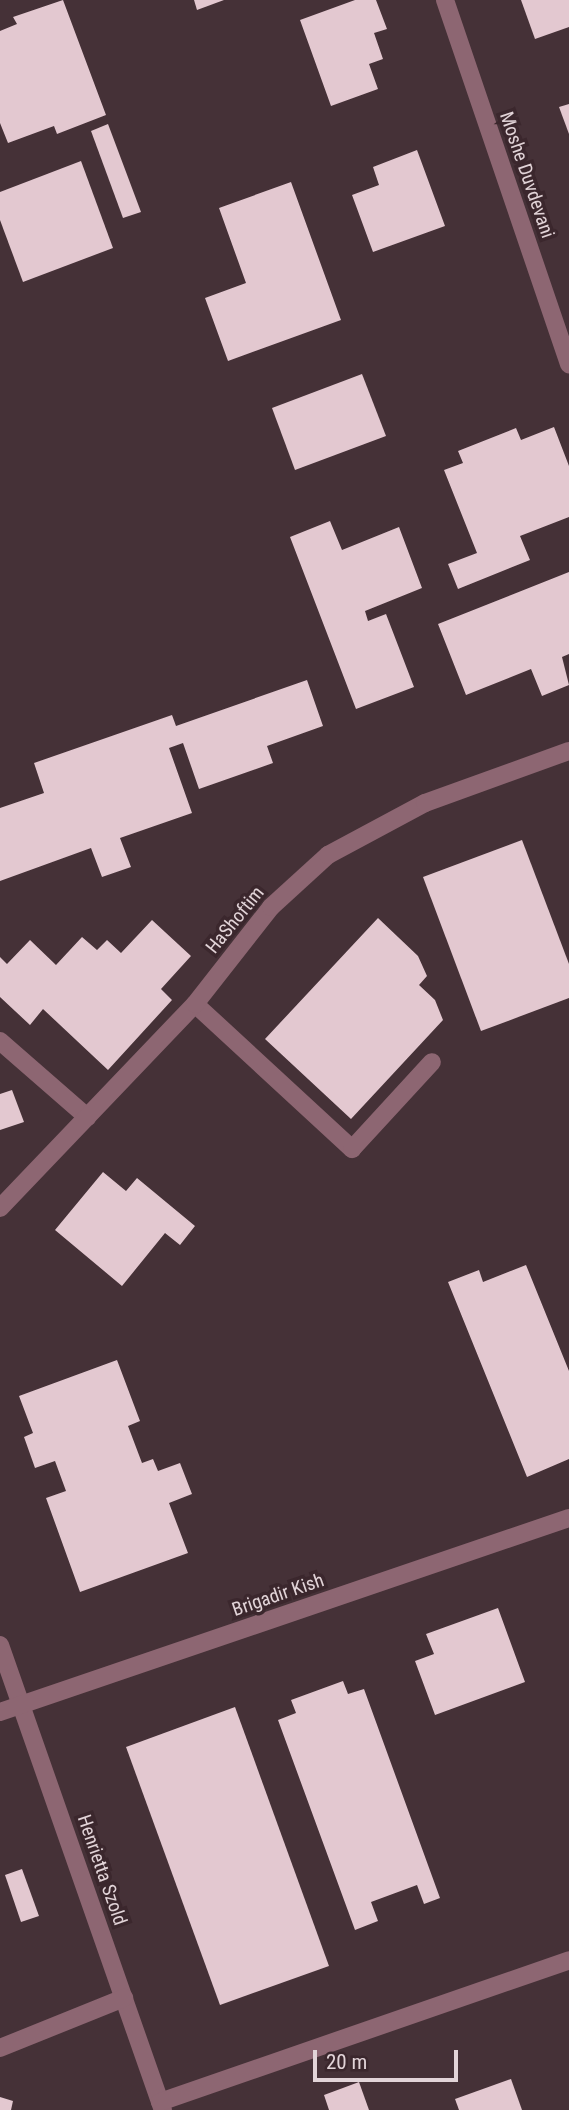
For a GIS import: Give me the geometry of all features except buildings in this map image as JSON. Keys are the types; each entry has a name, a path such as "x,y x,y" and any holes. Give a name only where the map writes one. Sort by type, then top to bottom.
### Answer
{"street":[{"name":"Moshe Duvdevani","path":"445,0 569,364"},
{"name":"HaShoftim","path":"0,1208 195,1004 271,907 328,855 425,803 569,751"},
{"path":"195,1004 352,1149 432,1062"},
{"path":"0,1041 87,1117"},
{"name":"Brigadir Kish","path":"0,1713 569,1518"},
{"name":"Henrietta Szold","path":"0,1645 162,2106"},
{"path":"162,2106 569,1960"},
{"path":"0,2048 124,1998"}]}
